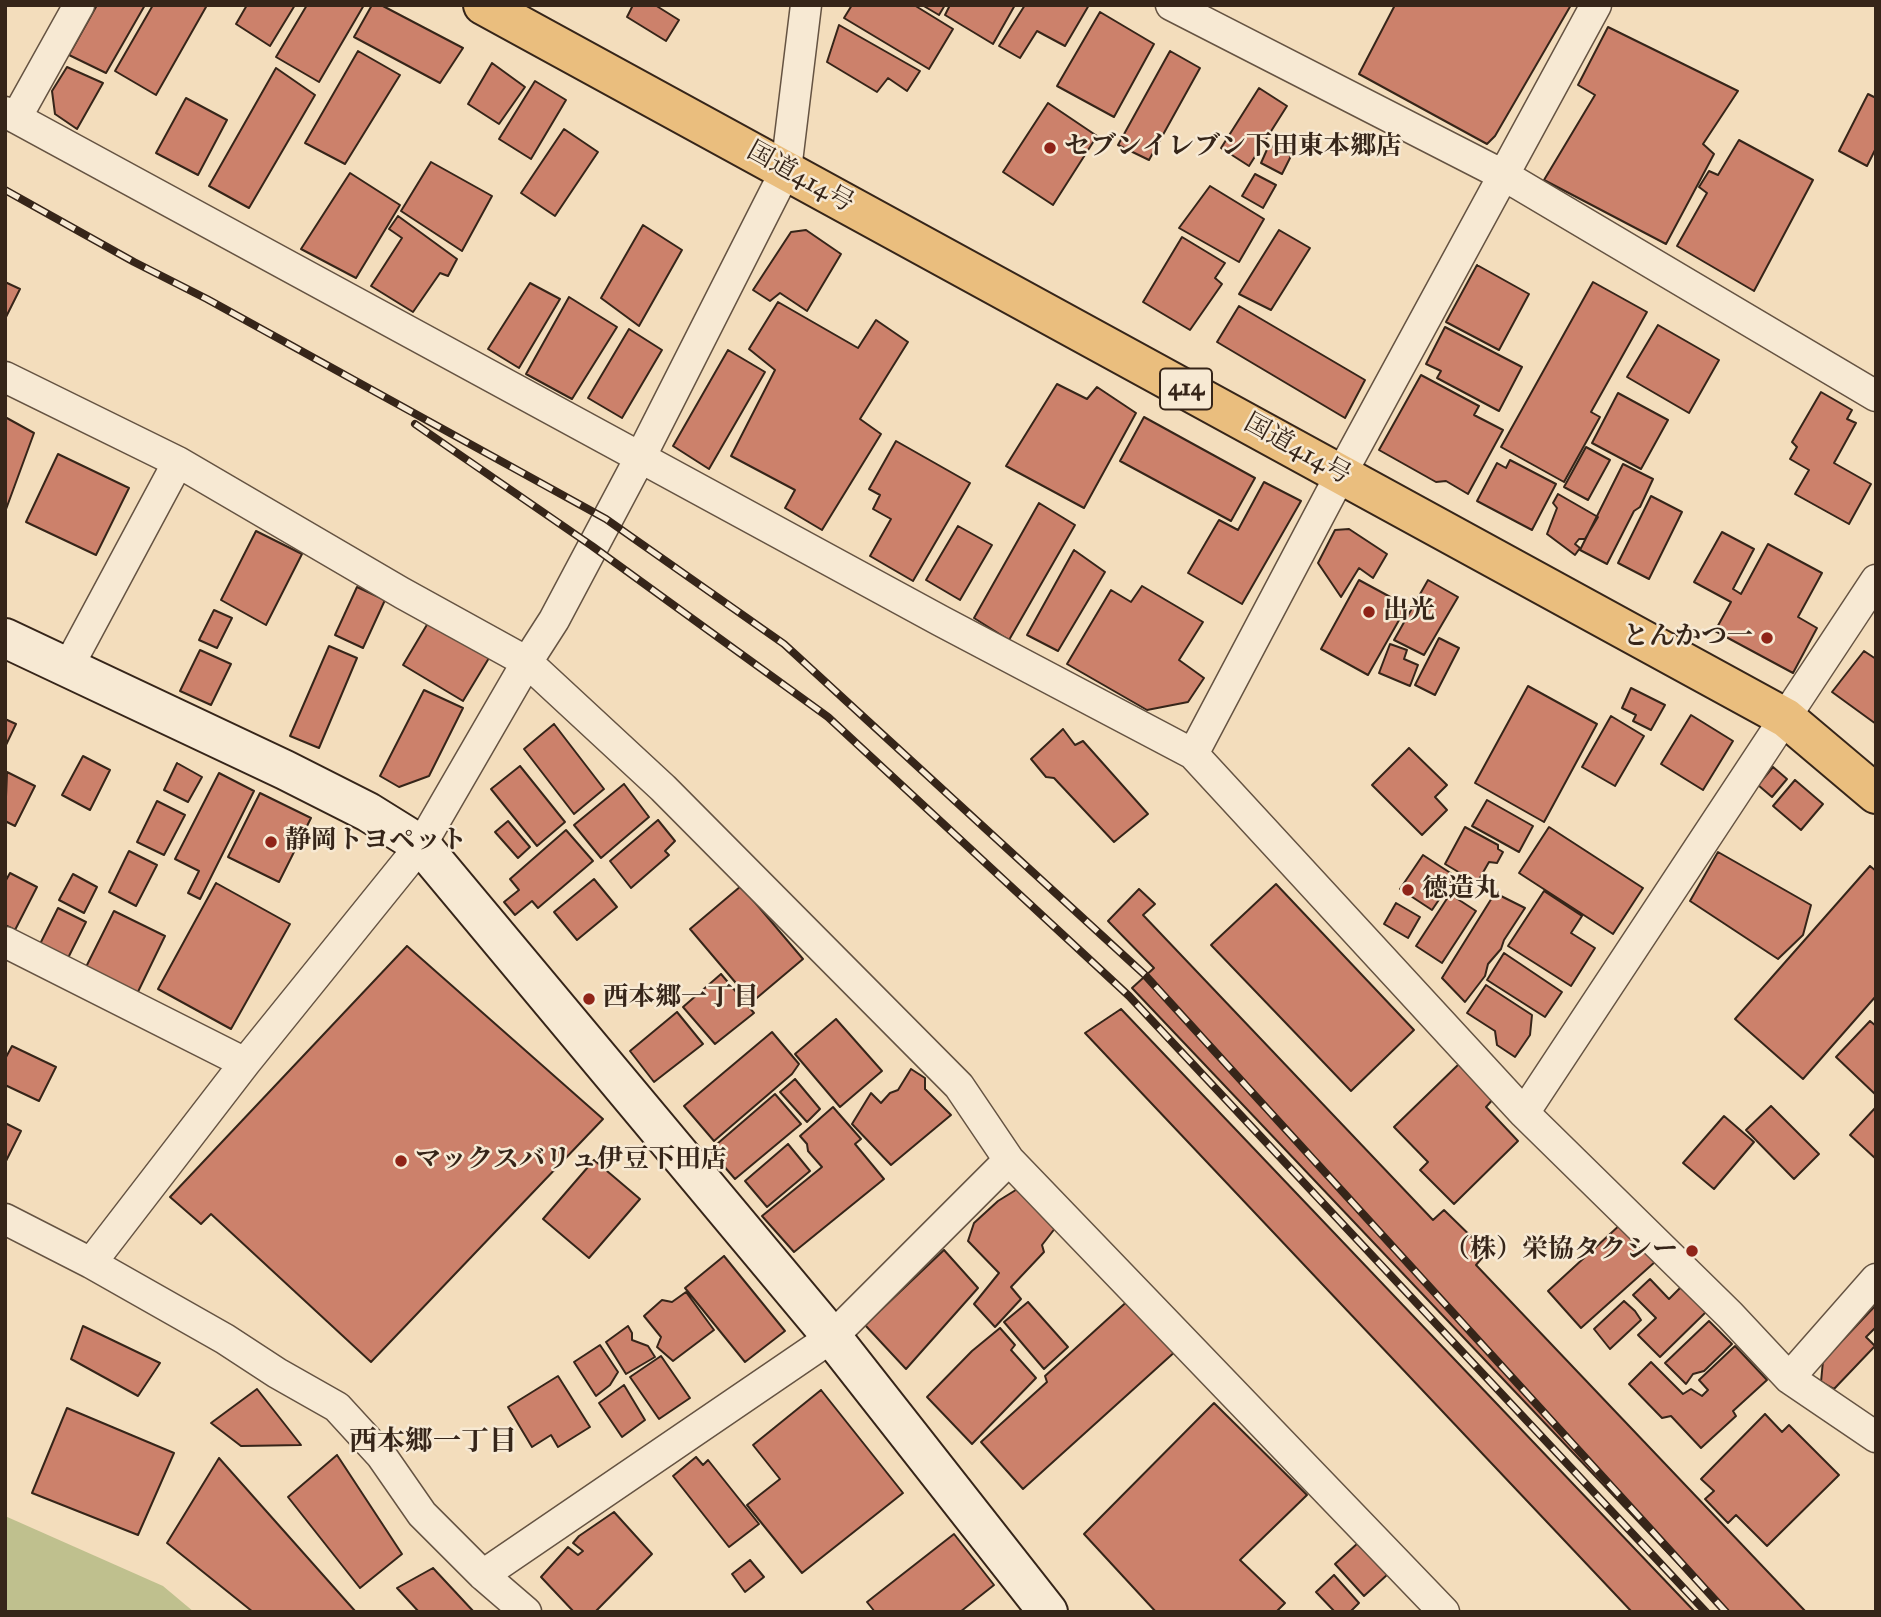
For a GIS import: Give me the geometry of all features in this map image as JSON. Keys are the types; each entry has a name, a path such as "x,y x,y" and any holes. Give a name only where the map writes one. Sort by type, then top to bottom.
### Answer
{"highway":[{"name":"国道414号","path":"483,5 1786,718 1876,794"}],"street":[{"path":"79,5 11,115 640,458 1192,754 1524,1113 1730,1315 1788,1378 1876,1437"},
{"path":"91,1263 244,1063 421,845 554,620 640,458 786,170 806,5"},
{"path":"1171,5 1505,176 1876,396"},
{"path":"1192,754 1596,5"},
{"path":"5,377 178,462 402,593 527,662 663,788 959,1086 1009,1160 1444,1612"},
{"path":"68,667 178,462"},
{"path":"1524,1113 1876,580"},
{"path":"5,638 285,770 368,812 421,845 832,1337 1048,1612"},
{"path":"5,942 244,1063"},
{"path":"483,1575 832,1337 1009,1160"},
{"path":"5,1219 91,1263 225,1339 337,1407 381,1455 422,1514 483,1575 526,1612"},
{"path":"1788,1378 1876,1279"}],"green space":[{"path":"5,1516 163,1586 194,1612 5,1612"}],"building":[{"path":"97,5 145,5 106,73 69,55"},
{"path":"153,5 206,7 156,95 115,71"},
{"path":"247,5 295,5 270,46 236,24"},
{"path":"307,5 364,5 319,82 276,57"},
{"path":"372,5 381,5 463,48 440,83 354,37"},
{"path":"633,5 655,5 679,20 666,41 627,17"},
{"path":"852,5 914,5 953,29 929,69 844,18"},
{"path":"922,5 945,5 939,15"},
{"path":"950,5 1015,5 993,44 945,15"},
{"path":"1025,5 1089,5 1065,46 1037,31 1020,58 999,46"},
{"path":"1395,5 1571,5 1495,136 1487,144 1359,74"},
{"path":"1100,12 1154,44 1114,117 1057,86"},
{"path":"839,25 920,71 907,91 888,78 877,92 827,62"},
{"path":"1608,27 1738,91 1703,144 1714,154 1666,244 1544,180 1595,95 1578,85"},
{"path":"358,51 400,75 345,164 305,143"},
{"path":"1170,51 1200,68 1149,160 1118,145"},
{"path":"492,63 525,87 499,124 468,104"},
{"path":"67,67 103,83 77,129 55,114 52,91"},
{"path":"276,68 315,95 249,208 209,186"},
{"path":"535,81 566,100 531,159 499,139"},
{"path":"1259,88 1287,106 1249,166 1221,148"},
{"path":"1868,94 1876,98 1876,148 1867,166 1839,151"},
{"path":"186,98 227,120 198,175 156,153"},
{"path":"1048,103 1097,136 1053,205 1003,172"},
{"path":"564,129 598,152 555,216 521,193"},
{"path":"1739,140 1813,180 1754,291 1677,246 1707,193 1699,187 1709,171 1718,175"},
{"path":"1269,145 1291,156 1282,174 1261,163"},
{"path":"431,162 492,196 462,251 401,211"},
{"path":"350,173 400,205 356,278 301,249"},
{"path":"1255,174 1276,185 1263,208 1242,196"},
{"path":"1210,186 1264,219 1239,262 1179,228"},
{"path":"398,216 457,259 448,276 440,273 413,312 371,286 402,238 389,229"},
{"path":"643,225 682,250 639,326 601,298"},
{"path":"806,230 841,254 807,311 780,293 770,301 753,290 791,232"},
{"path":"1279,230 1310,248 1271,310 1239,294"},
{"path":"1182,237 1225,263 1215,278 1222,284 1190,330 1143,302"},
{"path":"1477,265 1529,294 1499,350 1446,322"},
{"path":"5,282 20,289 5,319"},
{"path":"1593,282 1647,312 1591,412 1600,417 1564,482 1501,447"},
{"path":"530,283 560,299 519,368 488,349"},
{"path":"569,297 617,327 572,399 526,374"},
{"path":"778,302 858,348 876,320 908,342 860,419 881,434 822,530 785,508 795,490 731,456 775,370 749,349"},
{"path":"1239,306 1365,380 1345,418 1217,342"},
{"path":"1658,325 1719,360 1689,413 1627,377"},
{"path":"1445,327 1522,367 1499,411 1437,378 1441,371 1426,364"},
{"path":"629,329 662,350 622,418 588,398"},
{"path":"728,350 765,372 709,469 673,446"},
{"path":"1421,375 1479,406 1474,415 1503,430 1468,494 1446,481 1436,482 1379,450"},
{"path":"1057,384 1087,399 1097,387 1136,413 1084,508 1006,466"},
{"path":"1821,392 1852,410 1847,419 1856,423 1834,463 1871,484 1849,524 1795,494 1809,470 1790,459 1797,447 1792,442"},
{"path":"1618,393 1668,420 1641,469 1592,443"},
{"path":"5,417 34,433 5,512"},
{"path":"1144,417 1255,478 1231,521 1120,461"},
{"path":"896,441 970,483 913,581 870,556 891,519 873,509 880,495 869,489"},
{"path":"1586,447 1610,460 1588,500 1564,487"},
{"path":"58,454 129,488 96,555 26,522"},
{"path":"1510,460 1556,484 1532,530 1477,501 1497,463 1506,468"},
{"path":"1623,464 1653,479 1607,564 1580,550"},
{"path":"1264,482 1301,501 1242,604 1188,573 1219,520 1238,530"},
{"path":"1558,494 1598,517 1585,539 1579,539 1575,544 1580,548 1575,555 1547,534 1557,508 1553,503"},
{"path":"1651,496 1682,512 1649,579 1618,563"},
{"path":"1039,503 1075,525 1009,640 974,618"},
{"path":"958,526 992,545 960,600 926,580"},
{"path":"1349,529 1387,554 1373,578 1359,568 1341,597 1318,563 1335,530"},
{"path":"256,531 302,554 266,625 221,600"},
{"path":"1722,532 1754,549 1733,589 1741,594 1768,544 1822,573 1798,617 1817,628 1793,673 1715,631 1731,602 1694,582"},
{"path":"1074,550 1105,572 1058,651 1027,635"},
{"path":"1359,580 1407,606 1368,675 1321,649"},
{"path":"1428,580 1458,597 1424,655 1394,640"},
{"path":"1142,586 1203,622 1179,660 1204,678 1188,702 1147,710 1067,664 1111,590 1131,602"},
{"path":"357,587 385,600 363,648 335,635"},
{"path":"214,610 232,618 217,648 199,640"},
{"path":"428,623 489,658 463,701 403,665"},
{"path":"1439,638 1459,648 1435,695 1415,685"},
{"path":"1390,644 1407,650 1404,659 1418,665 1410,686 1379,673"},
{"path":"329,646 357,658 319,748 290,736"},
{"path":"200,650 231,664 211,705 180,691"},
{"path":"1864,651 1876,659 1876,724 1832,692"},
{"path":"1528,686 1597,724 1544,822 1475,783"},
{"path":"1631,688 1665,705 1651,730 1633,721 1636,715 1622,708"},
{"path":"424,690 463,708 429,776 399,787 380,776"},
{"path":"1691,715 1733,741 1703,790 1661,764"},
{"path":"1611,716 1644,736 1615,786 1582,767"},
{"path":"5,719 16,724 5,747"},
{"path":"554,724 604,789 574,814 524,749"},
{"path":"1063,729 1075,745 1083,741 1148,814 1114,842 1054,778 1046,777 1031,759"},
{"path":"1409,748 1447,785 1435,797 1447,810 1422,835 1372,785"},
{"path":"83,756 110,770 90,810 62,795"},
{"path":"177,763 202,777 188,802 164,790"},
{"path":"520,766 565,822 537,846 491,789"},
{"path":"1773,767 1787,779 1772,797 1758,785"},
{"path":"7,772 35,786 15,826 5,821"},
{"path":"219,773 254,791 200,899 188,893 199,871 175,859"},
{"path":"1795,780 1823,804 1801,830 1773,806"},
{"path":"624,784 649,817 601,858 574,825"},
{"path":"260,793 311,818 279,882 228,857"},
{"path":"1487,800 1533,826 1519,852 1472,826"},
{"path":"157,801 185,815 164,855 137,842"},
{"path":"658,820 675,841 665,851 669,855 631,888 610,861"},
{"path":"508,821 530,847 518,858 495,832"},
{"path":"1465,827 1498,845 1498,849 1503,852 1497,863 1489,862 1477,883 1445,864"},
{"path":"1549,827 1643,888 1613,934 1519,873"},
{"path":"566,830 593,861 538,908 532,901 515,915 504,902 519,890 510,879"},
{"path":"129,851 157,865 136,906 109,892"},
{"path":"1718,852 1811,905 1803,935 1778,959 1690,901"},
{"path":"1423,855 1455,876 1432,910 1400,889"},
{"path":"1870,866 1876,871 1876,996 1803,1079 1735,1019"},
{"path":"10,873 37,887 15,930 5,925 5,882"},
{"path":"73,874 97,887 84,913 59,900"},
{"path":"594,879 617,907 577,940 554,912"},
{"path":"216,883 290,924 231,1029 158,989"},
{"path":"1276,884 1414,1030 1351,1091 1211,945"},
{"path":"741,886 803,959 752,1002 690,929"},
{"path":"1139,889 1155,904 1143,915 1433,1220 1444,1210 1487,1252 1476,1265 1806,1612 1724,1612 1132,988 1154,968 1108,921"},
{"path":"1544,891 1582,916 1571,933 1595,948 1571,986 1508,946"},
{"path":"1495,893 1525,908 1501,949 1488,964 1485,976 1465,1002 1442,978"},
{"path":"1450,894 1476,911 1442,963 1416,946"},
{"path":"1396,903 1420,917 1408,938 1384,924"},
{"path":"58,908 86,922 66,962 38,948"},
{"path":"114,911 165,936 134,1000 82,975"},
{"path":"407,946 603,1119 371,1362 211,1214 201,1224 170,1197"},
{"path":"1504,953 1562,992 1545,1017 1487,980"},
{"path":"721,974 754,1013 715,1044 683,1007"},
{"path":"1486,985 1532,1015 1530,1035 1515,1057 1497,1045 1495,1031 1467,1013"},
{"path":"1121,1009 1695,1612 1632,1612 1085,1033"},
{"path":"677,1012 703,1044 654,1082 630,1051"},
{"path":"836,1019 882,1071 840,1107 795,1054"},
{"path":"1870,1021 1876,1026 1876,1095 1836,1057"},
{"path":"772,1032 799,1064 792,1074 714,1141 684,1106"},
{"path":"12,1046 56,1067 39,1101 5,1085 5,1059"},
{"path":"1461,1062 1495,1097 1486,1107 1518,1141 1454,1204 1420,1170 1428,1162 1394,1127"},
{"path":"911,1069 925,1078 925,1089 951,1115 891,1165 852,1124 871,1093 881,1103 890,1093 898,1090"},
{"path":"795,1079 820,1109 807,1122 780,1092"},
{"path":"775,1094 801,1124 735,1179 710,1150"},
{"path":"1771,1106 1819,1154 1794,1179 1746,1130"},
{"path":"833,1107 861,1139 855,1144 884,1179 794,1252 762,1216 822,1167 808,1151 807,1144 800,1136"},
{"path":"1876,1107 1876,1159 1850,1135"},
{"path":"1724,1116 1754,1142 1714,1189 1683,1163"},
{"path":"5,1123 21,1131 5,1163"},
{"path":"788,1144 810,1171 767,1207 745,1181"},
{"path":"594,1160 640,1199 589,1258 543,1219"},
{"path":"1019,1188 1056,1227 1042,1245 1044,1252 1011,1287 1021,1299 995,1327 974,1304 999,1273 968,1241 974,1223 998,1201"},
{"path":"1622,1223 1656,1261 1581,1328 1548,1291"},
{"path":"944,1250 978,1288 906,1369 865,1325"},
{"path":"724,1256 785,1331 745,1362 685,1288"},
{"path":"1650,1279 1669,1299 1683,1285 1708,1310 1660,1357 1638,1335 1656,1318 1633,1295"},
{"path":"686,1292 714,1330 673,1361 657,1347 661,1337 644,1316 662,1300 672,1302"},
{"path":"1132,1297 1178,1349 1023,1489 981,1442 1047,1382 1045,1376"},
{"path":"1624,1301 1641,1320 1610,1349 1594,1329"},
{"path":"1028,1302 1068,1347 1044,1369 1004,1322"},
{"path":"1876,1305 1876,1327 1866,1337 1875,1346 1834,1389 1821,1382 1823,1361"},
{"path":"1709,1321 1732,1344 1704,1371 1693,1374 1686,1384 1665,1363"},
{"path":"83,1326 160,1363 138,1396 71,1359"},
{"path":"628,1326 632,1340 648,1346 655,1357 626,1374 606,1342"},
{"path":"1000,1328 1015,1345 1011,1350 1036,1378 972,1444 927,1397 972,1351"},
{"path":"600,1345 618,1372 610,1385 596,1396 574,1362"},
{"path":"1735,1346 1767,1380 1733,1411 1736,1416 1701,1448 1671,1416 1662,1418 1629,1384 1651,1362 1683,1394 1691,1389 1702,1396 1708,1390 1699,1380"},
{"path":"661,1356 690,1398 659,1419 630,1377"},
{"path":"558,1376 590,1427 558,1447 551,1435 532,1447 508,1407"},
{"path":"624,1385 645,1420 622,1437 599,1403"},
{"path":"257,1389 301,1445 241,1446 211,1423"},
{"path":"821,1390 903,1493 802,1573 747,1505 780,1479 753,1445"},
{"path":"1214,1403 1307,1495 1240,1560 1285,1603 1276,1612 1156,1612 1084,1534"},
{"path":"67,1408 174,1453 138,1535 32,1493"},
{"path":"1765,1414 1782,1432 1789,1425 1839,1475 1767,1546 1736,1515 1728,1523 1705,1499 1714,1491 1701,1479"},
{"path":"337,1455 402,1554 360,1588 288,1497"},
{"path":"696,1457 703,1465 708,1460 759,1524 729,1547 673,1476"},
{"path":"219,1458 355,1611 253,1612 167,1543"},
{"path":"614,1512 652,1554 595,1612 574,1612 541,1577 568,1547 578,1555 583,1551 573,1543"},
{"path":"954,1534 994,1585 960,1612 875,1612 867,1602"},
{"path":"1359,1542 1388,1574 1364,1596 1335,1564"},
{"path":"750,1560 764,1577 745,1592 732,1574"},
{"path":"433,1568 474,1612 419,1612 397,1588"},
{"path":"1334,1575 1359,1603 1350,1612 1335,1612 1316,1592"}],"railway":[{"path":"5,190 606,519 784,644 1145,975 1726,1612"},
{"path":"415,424 592,546 828,717 1129,996 1706,1612"}],"place":[{"name":"セブンイレブン下田東本郷店","path":"1050,148"},
{"name":"出光","path":"1369,612"},
{"name":"とんかつ一","path":"1767,638"},
{"name":"静岡トヨペット","path":"271,842"},
{"name":"徳造丸","path":"1408,890"},
{"name":"西本郷一丁目","path":"589,999"},
{"name":"マックスバリュ伊豆下田店","path":"401,1161"},
{"name":"（株）栄協タクシー","path":"1692,1251"}],"district":[{"name":"西本郷一丁目","path":"433,1443"}]}
